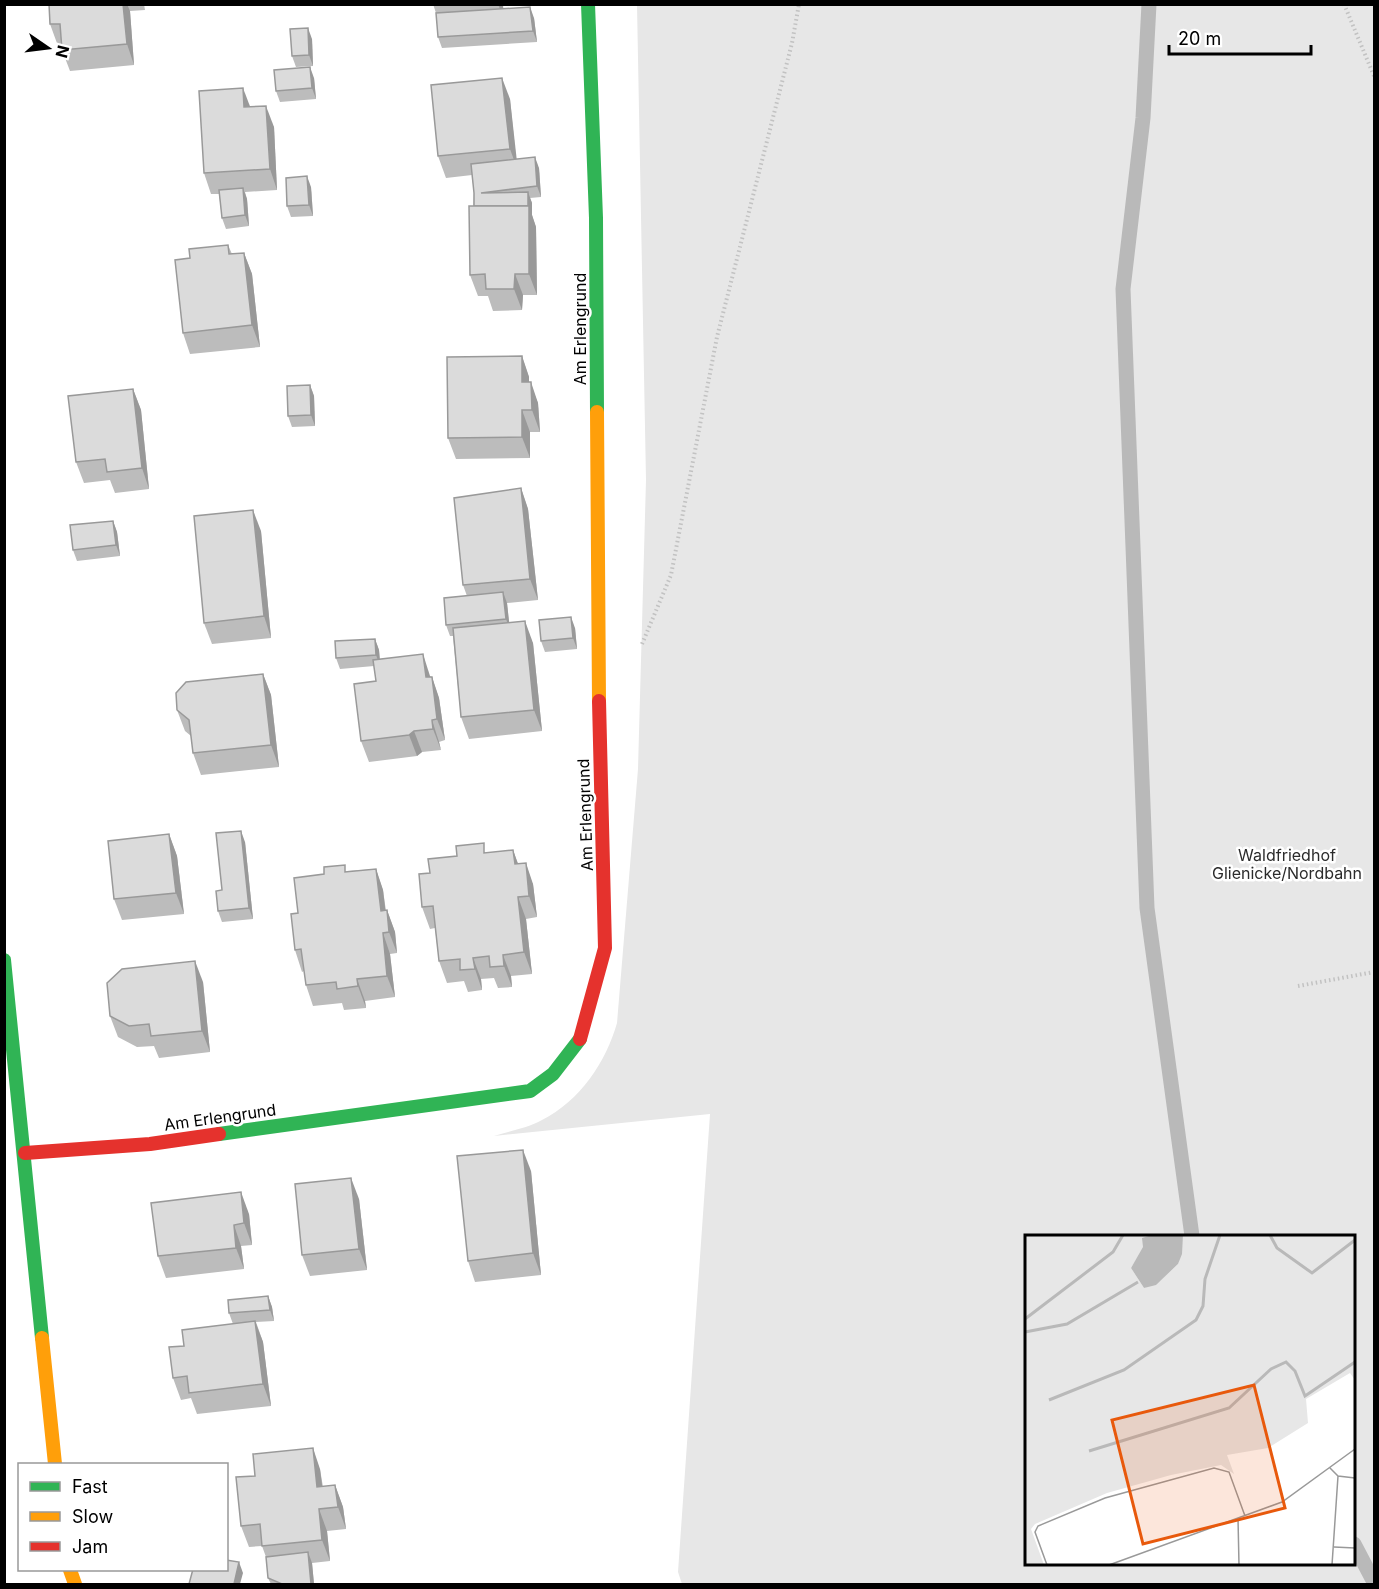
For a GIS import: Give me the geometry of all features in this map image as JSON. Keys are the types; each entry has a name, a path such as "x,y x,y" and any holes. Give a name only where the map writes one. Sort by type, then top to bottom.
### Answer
{"street":[{"name":"Am Erlengrund","path":"25,1153 150,1143 530,1091 553,1074 582,1037 605,948 599,744 596,218 588,4"},
{"path":"4,960 55,1463"}],"path":[{"path":"639,649 671,575 717,337 792,43 799,4"},
{"path":"1344,4 1374,76"},
{"path":"1298,986 1374,972"}],"green space":[{"name":"Waldfriedhof Glienicke/Nordbahn","path":"637,5 1374,5 1374,1584 682,1584 678,1572 710,1114 494,1136 537,1123 556,1112 590,1079 612,1038 617,1023 638,769 646,480"}],"building":[{"path":"49,4 123,4 127,44 62,50 60,24 50,24"},
{"path":"530,7 533,31 438,37 436,13"},
{"path":"308,28 309,55 292,56 290,29"},
{"path":"310,67 312,88 276,91 274,70"},
{"path":"502,78 510,149 438,156 431,85"},
{"path":"243,88 244,107 266,106 270,169 204,173 199,91"},
{"path":"535,157 537,186 481,193 528,192 528,206 474,206 471,164"},
{"path":"307,176 309,205 287,206 286,178"},
{"path":"243,188 245,215 222,218 219,190"},
{"path":"469,206 529,206 529,274 515,274 514,289 486,289 485,274 470,275"},
{"path":"228,245 229,254 244,253 252,325 183,333 175,260 190,258 189,249"},
{"path":"522,356 522,382 531,382 532,410 522,410 522,437 448,438 447,357"},
{"path":"310,385 311,415 288,416 287,386"},
{"path":"133,389 142,468 107,472 105,459 76,462 68,396"},
{"path":"521,488 530,579 463,585 454,498"},
{"path":"253,510 264,616 204,623 194,516"},
{"path":"113,521 116,545 73,550 70,525"},
{"path":"503,592 506,619 446,625 444,598"},
{"path":"571,617 573,638 541,641 539,620"},
{"path":"525,621 534,710 461,717 453,628"},
{"path":"375,639 376,655 336,658 335,641"},
{"path":"423,654 426,677 432,677 437,719 432,720 433,729 414,731 409,735 361,741 354,684 376,681 373,660"},
{"path":"263,674 271,745 193,753 189,720 177,710 176,693 186,682"},
{"path":"241,831 249,908 218,911 216,891 222,890 216,833"},
{"path":"169,834 176,893 114,899 108,841"},
{"path":"484,843 484,853 513,850 515,864 526,863 529,896 518,897 524,952 503,955 504,966 490,967 489,956 473,958 475,969 460,970 460,959 439,961 433,906 422,907 419,874 430,873 428,859 457,856 456,846"},
{"path":"345,865 345,872 376,869 381,911 387,910 389,932 383,933 387,976 357,979 358,986 337,989 336,982 306,985 301,949 295,950 291,914 298,913 294,878 324,874 324,867"},
{"path":"195,961 202,1031 151,1036 149,1024 129,1026 110,1016 107,983 122,969"},
{"path":"523,1150 533,1253 468,1261 457,1156"},
{"path":"351,1178 359,1249 302,1255 295,1184"},
{"path":"241,1192 244,1223 234,1225 236,1248 158,1256 151,1203"},
{"path":"268,1296 270,1310 229,1313 228,1300"},
{"path":"255,1321 263,1384 189,1393 187,1376 173,1378 169,1347 184,1346 182,1330"},
{"path":"313,1448 317,1487 335,1485 338,1507 319,1509 322,1540 262,1546 260,1524 241,1526 236,1477 255,1476 253,1454"},
{"path":"308,1552 311,1584 282,1584 268,1578 266,1557"},
{"path":"228,1560 239,1562 234,1584 189,1584 192,1571 228,1571"}],"waterway":[{"path":"1149,4 1143,118 1123,289 1147,908 1192,1235"},
{"path":"1355,1546 1374,1582"}],"traffic: fast":[{"path":"588,4 596,218 597,412"},
{"path":"4,960 42,1338"},
{"path":"219,1134 530,1091 553,1074 580,1039"}],"traffic: slow":[{"path":"597,412 599,701"},
{"path":"42,1338 55,1463"},
{"path":"70,1571 75,1584"}],"traffic: jam":[{"path":"580,1039 605,948 599,701"},
{"path":"25,1153 150,1144 219,1134"}]}
